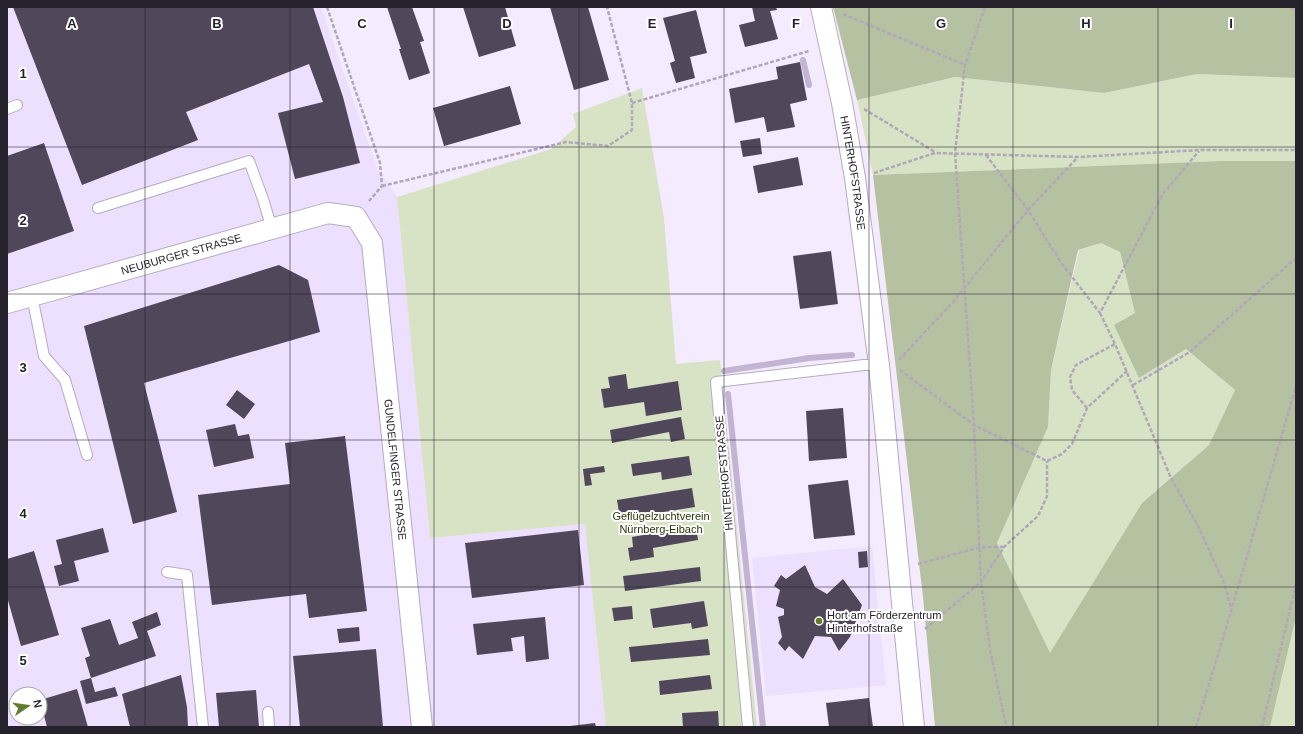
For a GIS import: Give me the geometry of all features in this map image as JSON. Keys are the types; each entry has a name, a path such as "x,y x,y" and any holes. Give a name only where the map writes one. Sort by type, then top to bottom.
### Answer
{"street":[{"name":"HINTERHOFSTRASSE","path":"821,7 842,103 887,365 898,570 914,727"},
{"name":"NEUBURGER STRASSE","path":"7,303 328,213 356,217"},
{"name":"GUNDELFINGER STRASSE","path":"356,217 372,243 422,727"}],"lane":[{"path":"7,109 17,105"},
{"path":"98,208 249,161 263,198 272,229"},
{"path":"32,296 44,356 65,380 87,455"},
{"name":"HINTERHOFSTRASSE","path":"748,727 716,382 864,365 887,365"},
{"path":"167,572 186,575 203,727"},
{"path":"268,712 269,727"}],"path":[{"path":"327,7 380,163 382,186"},
{"path":"356,217 382,186 566,142 608,146 632,130 632,103 607,7"},
{"path":"984,7 965,66 955,153 974,424 981,547 981,582 990,650 1007,727"},
{"path":"1291,7 1296,13"},
{"path":"840,13 965,66"},
{"path":"632,103 829,46"},
{"path":"842,103 864,109 935,152"},
{"path":"855,178 935,152 1079,157 1200,150 1296,150"},
{"path":"1100,313 1162,195 1200,150"},
{"path":"986,154 1028,210 1062,264 1100,313 1127,371 1171,478 1198,526 1218,568 1232,608"},
{"path":"1046,461 974,424 902,372 887,365 953,302 1028,210 1079,157"},
{"path":"1133,385 1190,352 1296,258"},
{"path":"1087,408 1072,390 1070,377 1076,365 1115,344"},
{"path":"1046,461 1062,454 1072,444 1087,408 1127,371"},
{"path":"1196,727 1296,386"},
{"path":"904,633 926,629 981,582 1004,547 1038,516 1047,496 1046,461"},
{"path":"898,570 981,547 1004,547"},
{"path":"1262,727 1296,584"}],"shaded area":[{"path":"7,7 321,7 377,168 397,197 430,538 585,524 606,727 7,727"},
{"name":"Hort am Förderzentrum Hinterhofstraße","path":"872,546 886,685 766,696 752,558"}],"green space":[{"path":"833,7 1296,7 1296,78 1197,74 1104,93 955,77 857,100"},
{"path":"1197,74 1296,78 1296,161 1220,161 873,175 857,100 955,77 1104,93"},
{"name":"Geflügelzuchtverein Nürnberg-Eibach","path":"642,88 664,218 676,364 720,360 757,727 606,727 585,524 430,538 397,197 551,149 576,127 573,114"},
{"path":"1220,161 1296,161 1296,617 1270,727 935,727 923,597 873,175","holes":["1101,243 1120,252 1135,313 1114,325 1139,378 1186,349 1235,390 1209,445 1142,503 1050,653 997,543 1048,427 1051,370 1078,250"]},
{"path":"1101,243 1120,252 1135,313 1139,378 1186,349 1235,390 1209,445 1142,503 1050,654 997,543 1048,427 1051,370 1079,250"},
{"path":"1296,617 1296,727 1270,727"}],"building":[{"path":"13,7 313,7 343,97 360,163 295,179 278,113 323,102 309,64 186,112 198,140 82,185"},
{"path":"387,7 412,7 424,41 420,42 430,73 409,80 399,49 401,49"},
{"path":"463,7 505,7 516,46 479,57"},
{"path":"550,7 588,7 609,80 574,90"},
{"path":"752,7 776,7 777,10 770,11 778,39 745,47 739,25 755,21"},
{"path":"696,10 707,53 690,57 695,78 676,83 670,63 675,61 663,18"},
{"path":"800,62 807,100 790,104 795,127 767,132 764,117 735,123 729,89 778,79 776,67"},
{"path":"510,86 521,124 444,146 433,108"},
{"path":"760,138 762,154 743,157 740,141"},
{"path":"44,143 74,231 7,254 7,156"},
{"path":"798,157 803,185 758,193 753,166"},
{"path":"831,251 838,304 800,309 793,256"},
{"path":"279,265 308,280 320,332 144,383 177,512 133,524 84,326"},
{"path":"626,374 628,389 678,381 682,410 646,416 644,402 604,408 601,389 610,388 608,377"},
{"path":"237,390 255,404 244,419 226,405"},
{"path":"843,408 847,458 809,461 806,411"},
{"path":"681,417 685,439 671,442 669,432 612,443 610,430"},
{"path":"235,424 238,436 249,434 254,458 214,467 206,430"},
{"path":"345,436 367,611 309,618 306,594 212,605 198,495 290,484 285,443"},
{"path":"689,456 692,475 662,480 661,472 633,476 631,464"},
{"path":"604,466 605,472 590,474 592,485 585,486 583,469"},
{"path":"848,480 855,535 814,539 808,485"},
{"path":"692,488 695,507 620,519 617,500"},
{"path":"696,526 698,540 653,548 654,557 630,561 628,548 633,547 632,537"},
{"path":"103,528 109,552 74,561 79,581 59,586 54,566 62,564 56,540"},
{"path":"578,530 584,585 472,598 465,543"},
{"path":"34,551 59,635 21,646 7,597 7,559"},
{"path":"867,551 868,567 859,568 858,552"},
{"path":"805,565 815,587 827,594 843,579 862,605 850,637 839,651 831,637 815,636 803,659 789,646 785,651 778,643 782,637 778,617 784,615 784,609 776,606 780,590 774,586 781,575 786,579"},
{"path":"700,567 701,581 625,591 623,576"},
{"path":"704,601 708,626 692,629 691,623 653,628 650,609"},
{"path":"632,606 633,619 614,621 612,608"},
{"path":"157,612 161,625 147,631 156,656 91,678 85,658 90,656 81,628 110,619 119,645 138,638 132,622"},
{"path":"545,617 549,659 526,662 524,636 511,638 513,651 477,655 473,624"},
{"path":"359,627 360,641 339,643 337,629"},
{"path":"708,639 710,655 631,662 629,647"},
{"path":"376,649 383,727 300,727 293,656"},
{"path":"181,675 187,707 188,727 130,727 122,694"},
{"path":"710,675 712,689 660,695 659,681"},
{"path":"91,678 95,692 115,687 118,696 86,704 80,681"},
{"path":"77,689 88,727 47,727 48,698"},
{"path":"256,690 259,727 219,727 216,693"},
{"path":"869,698 873,727 829,727 826,703"},
{"path":"718,711 719,727 683,727 682,713"},
{"path":"595,723 596,727 570,727 570,726"}],"waterway":[{"path":"803,60 809,85"},
{"path":"724,371 809,358 852,355"},
{"path":"728,394 763,727"}],"place":[{"name":"Hort am Förderzentrum Hinterhofstraße","path":"819,621"}]}
